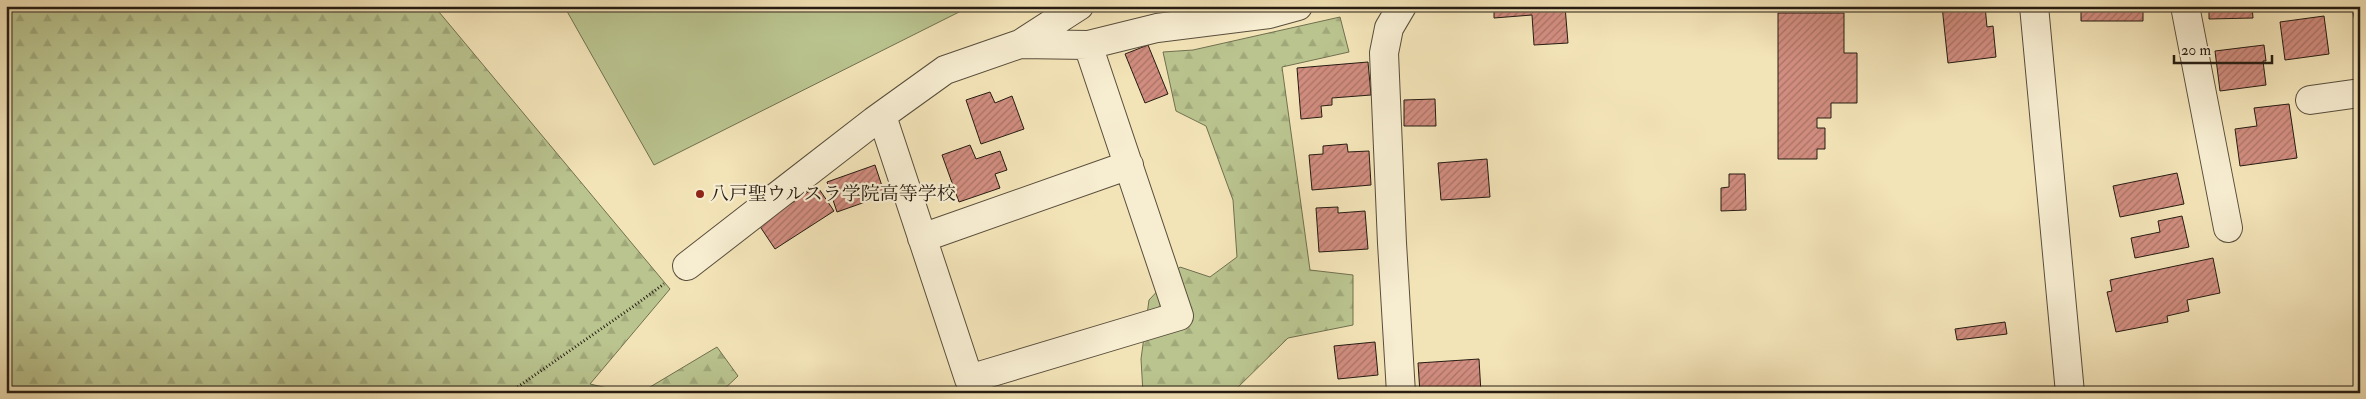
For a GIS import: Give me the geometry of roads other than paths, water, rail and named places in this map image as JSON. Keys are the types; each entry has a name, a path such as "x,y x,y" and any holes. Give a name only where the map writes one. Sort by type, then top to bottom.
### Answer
{"street":[{"path":"687,266 945,70 1020,44 1079,6"},
{"path":"1020,44 1088,45 1157,28 1269,14 1298,6"},
{"path":"1401,393 1384,53 1389,28 1402,6"},
{"path":"2034,6 2070,393"},
{"path":"2185,6 2228,228"},
{"path":"882,116 969,379 1178,316 1088,45"},
{"path":"2310,100 2360,93"},
{"path":"922,238 1129,165"}],"place":[{"name":"八戸聖ウルスラ学院高等学校","path":"700,194"}]}
